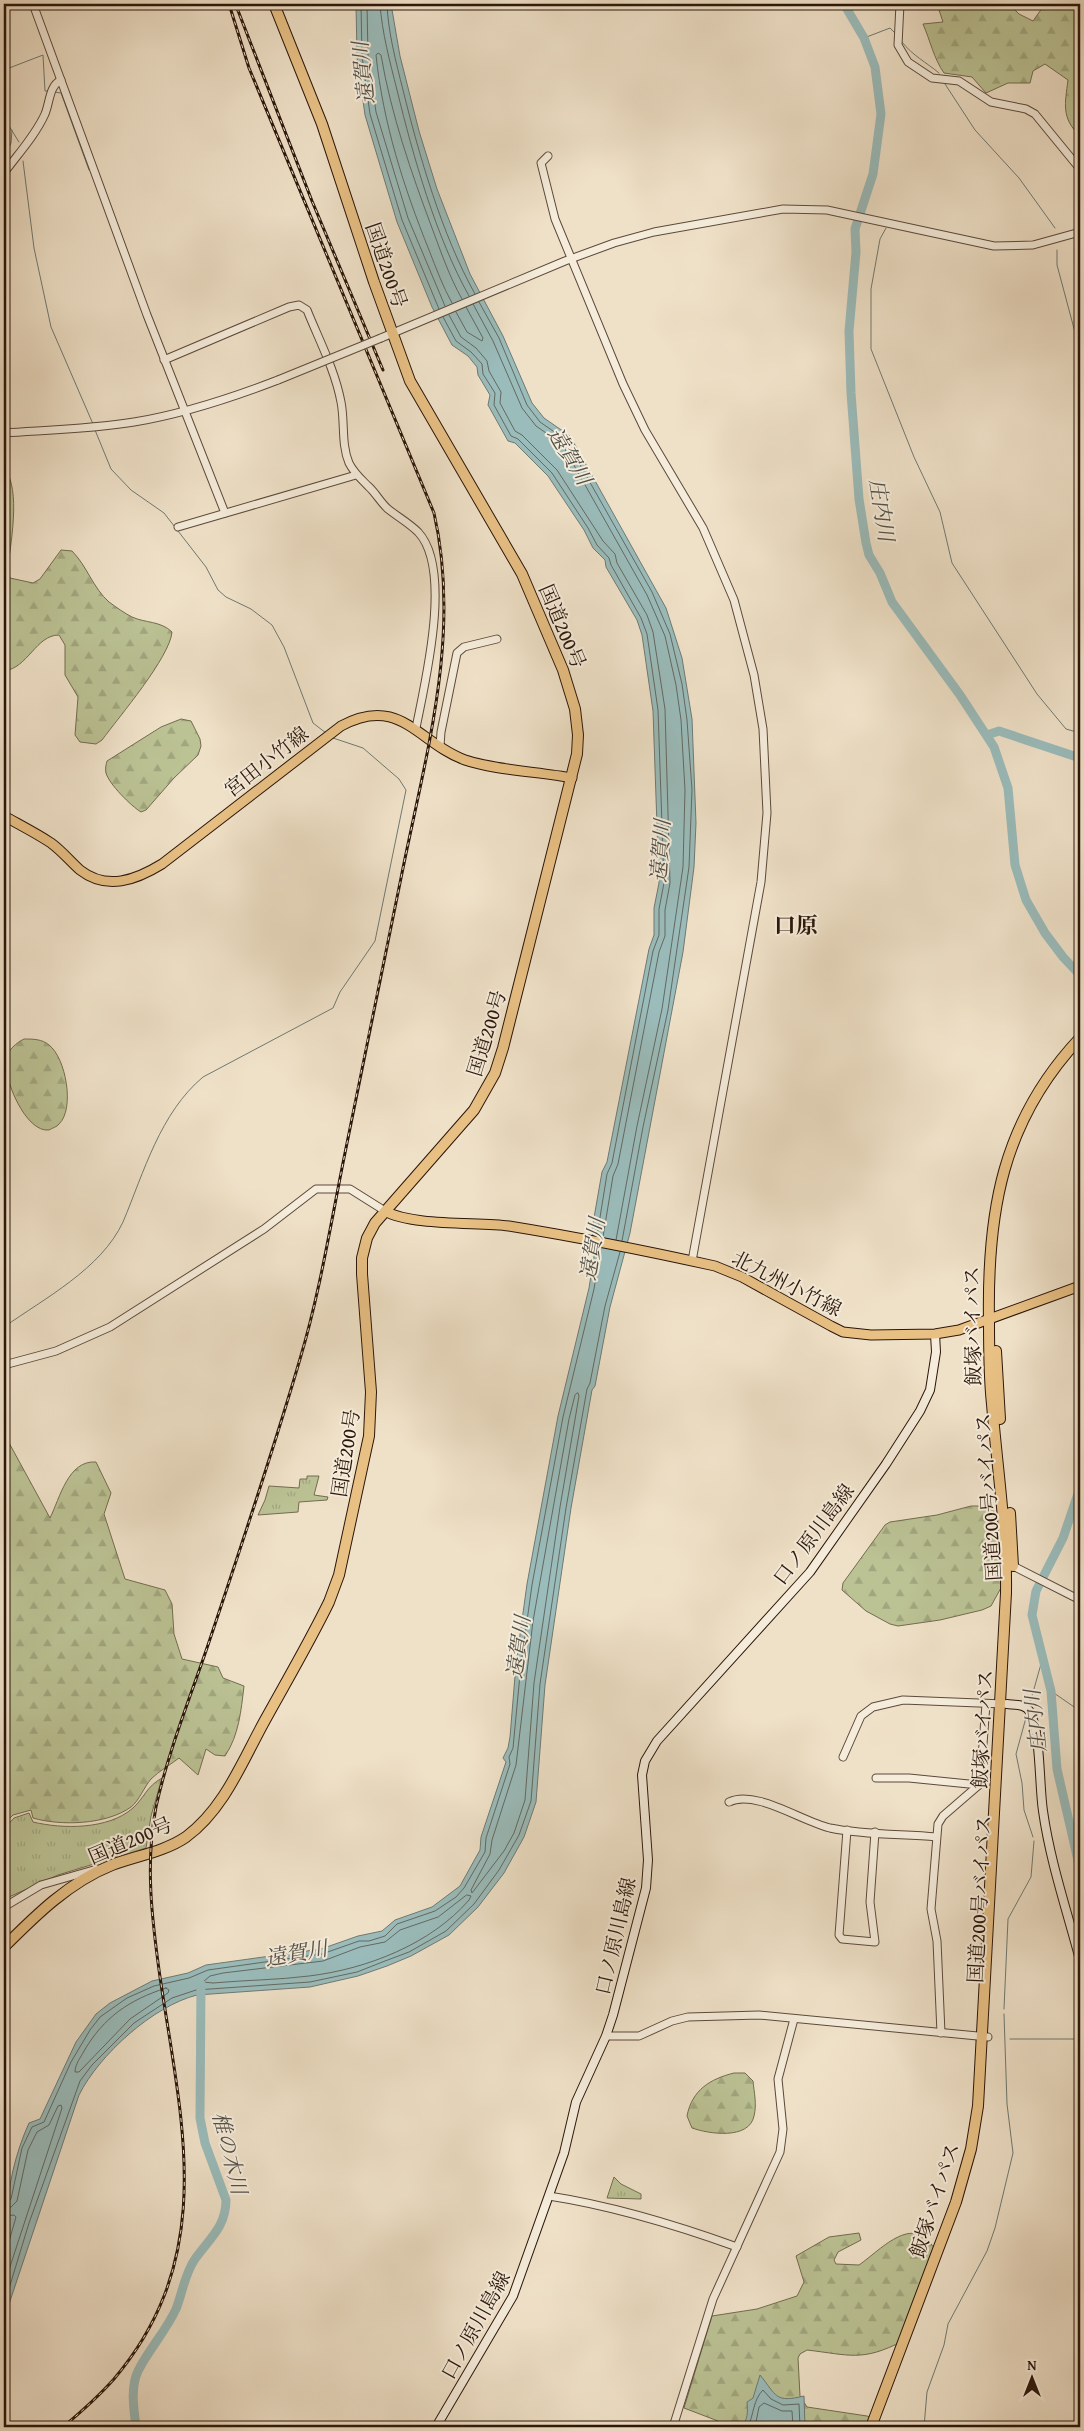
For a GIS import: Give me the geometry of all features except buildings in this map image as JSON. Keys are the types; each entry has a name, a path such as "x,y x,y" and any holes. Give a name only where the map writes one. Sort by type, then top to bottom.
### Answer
{"highway":[{"name":"国道200号","path":"4,1948 48,1905 76,1883 112,1865 165,1847 183,1838 212,1813 240,1766 329,1602 339,1575 369,1436 371,1392 362,1258 367,1238 384,1211 474,1110 495,1073 577,754 577,721 573,698 563,670 522,574 441,432 417,395 322,124 274,4"},
{"name":"飯塚バイパス","path":"992,1319 990,1239 995,1204 1009,1155 1030,1109 1045,1082 1080,1038"},
{"name":"国道200号バイパス","path":"878,2427 970,2179 983,2111 985,2037 1010,1566 992,1319 996,1245 1000,1208 1008,1176 1032,1116 1065,1064 1080,1046"},
{"name":"飯塚バイパス","path":"871,2427 964,2177 974,2132 985,2037"}],"main road":[{"name":"宮田小竹線","path":"4,816 52,844 88,876 110,882 131,880 144,876 162,864 340,726 354,718 377,715 394,718 416,728 456,756 473,762 572,778"},
{"name":"北九州小竹線","path":"384,1211 396,1216 424,1220 500,1225 714,1266 742,1277 817,1320 843,1332 871,1335 935,1334 959,1330 1080,1286"},
{"name":"口ノ原川島線","path":"436,2427 510,2302 564,2153 576,2102 606,2036 646,1888 648,1860 642,1775 645,1761 657,1741 810,1572 886,1464 920,1411 930,1390 936,1352 935,1334"},
{"path":"1003,1704 1025,1706 1035,1726 1043,1811 1080,1960"}],"street":[{"path":"32,4 164,360 225,513"},
{"path":"900,4 898,41 900,52 908,62 932,78 959,81 991,102 1026,109 1035,114 1080,169"},
{"path":"4,173 33,136 44,116 53,86 61,80"},
{"path":"548,156 541,163 555,219 569,260 634,407 694,512 723,572 734,600 748,650 763,730 767,813 761,882 690,1261"},
{"path":"4,433 94,427 135,422 184,412 278,380 569,260 626,240 677,228 784,209 827,210 1002,247 1033,245 1080,232"},
{"path":"164,360 289,307 303,307 307,310 338,388 346,452 356,475 368,485 387,508 425,540 430,552 434,585 434,625 431,652 416,728"},
{"path":"178,527 356,475"},
{"path":"440,746 454,657 464,647 498,639"},
{"path":"4,1364 56,1351 110,1327 264,1229 316,1190 350,1189 384,1211"},
{"path":"1010,1566 1080,1600"},
{"path":"843,1757 860,1716 873,1707 903,1700 1003,1704"},
{"path":"941,2033 937,1941 931,1909 936,1837 939,1820 979,1785 986,1704"},
{"path":"876,1778 908,1778 979,1785"},
{"path":"729,1802 735,1799 747,1798 774,1806 813,1822 847,1830 936,1837"},
{"path":"847,1830 839,1935 842,1939 876,1942 870,1902 875,1832"},
{"path":"4,1907 41,1885 112,1865"},
{"path":"606,2036 639,2036 672,2021 688,2018 760,2015 985,2037"},
{"path":"673,2427 713,2299 780,2152 783,2129 778,2080 794,2019"},
{"path":"549,2196 610,2208 684,2227 738,2247"}],"green space":[{"path":"937,4 1009,4 1019,14 1033,21 1045,4 1080,4 1080,136 1067,117 1065,104 1068,80 1045,64 1033,71 1030,83 1008,83 986,93 972,77 944,73 935,56 923,24 943,22"},
{"path":"4,468 9,477 14,504 7,573 10,578 33,583 40,579 61,550 72,551 109,602 132,617 158,624 172,632 163,656 153,671 102,740 96,744 80,742 75,735 78,697 65,675 65,645 59,635 51,636 44,640 19,664 12,669 4,671"},
{"path":"181,719 191,721 200,739 201,746 198,755 174,778 146,810 141,812 126,800 111,783 106,772 107,761 161,727"},
{"path":"24,1039 40,1040 49,1045 60,1061 64,1072 67,1107 64,1117 59,1124 49,1130 40,1129 24,1114 8,1079 6,1068 7,1056 13,1047"},
{"path":"8,1441 50,1518 66,1482 72,1474 78,1467 86,1463 96,1462 111,1493 104,1514 125,1579 165,1590 172,1604 174,1634 182,1659 218,1667 223,1678 244,1686 236,1731 225,1756 215,1755 206,1749 198,1775 179,1758 151,1779 131,1807 109,1817 69,1823 44,1821 33,1818 31,1810 13,1815 4,1824 4,1442"},
{"path":"307,1476 319,1476 314,1495 328,1497 327,1500 299,1502 298,1512 258,1515 269,1486 299,1488 300,1479 307,1479"},
{"path":"971,1506 986,1506 993,1510 1002,1530 1002,1586 991,1606 940,1620 898,1626 890,1624 866,1611 842,1590 843,1583 885,1525 890,1522 937,1515"},
{"path":"162,1778 151,1816 146,1848 58,1875 9,1897 4,1891 4,1829 14,1818 29,1813 33,1822 57,1826 98,1824 123,1815 133,1808 152,1785"},
{"path":"734,2073 745,2073 753,2081 755,2107 751,2124 745,2129 728,2133 708,2132 692,2128 687,2116 693,2099 710,2082"},
{"path":"614,2177 621,2184 641,2194 641,2199 607,2198"},
{"path":"859,2233 861,2240 838,2252 834,2260 836,2264 859,2265 888,2243 909,2233 919,2234 929,2241 937,2254 903,2341 889,2348 866,2354 845,2355 807,2350 800,2354 798,2358 800,2396 807,2407 867,2416 875,2419 872,2427 719,2427 718,2421 684,2408 712,2316 757,2309 797,2296 804,2282 796,2256 829,2237"}],"water":[{"name":"遠賀川","path":"356,4 391,4 400,56 419,131 437,189 470,274 503,336 532,403 544,418 570,436 666,608 682,658 692,719 696,823 694,867 683,952 630,1233 610,1307 595,1386 592,1390 571,1508 545,1685 536,1802 524,1837 504,1873 478,1907 449,1935 411,1956 358,1976 310,1987 197,1995 163,2010 129,2034 100,2064 79,2095 4,2319 4,2244 8,2195 20,2147 29,2123 40,2119 76,2042 96,2014 110,2003 152,1981 188,1973 206,1965 321,1949 358,1936 382,1931 395,1920 432,1907 460,1886 480,1850 481,1837 506,1762 503,1758 508,1748 510,1737 516,1664 527,1584 558,1416 589,1288 594,1257 592,1229 602,1172 607,1162 649,949 654,935 654,908 659,883 653,711 642,635 637,620 606,567 605,560 593,548 584,530 548,476 515,443 508,441 488,405 490,395 478,375 477,367 468,356 452,345 432,307 397,222 365,115 357,57"},
{"path":"760,2375 774,2393 782,2398 804,2396 805,2427 741,2427 746,2419 747,2402 753,2398"}],"waterway":[{"name":"庄内川","path":"844,4 864,38 875,67 881,114 873,174 855,229 856,252 849,331 851,393 859,499 866,543 869,555 880,573 892,602 960,695 994,747 1008,788 1015,865 1026,900 1045,933 1063,957 1080,975"},
{"path":"864,38 890,28 895,33"},
{"path":"902,42 915,55 939,73"},
{"path":"4,70 43,55 45,91 47,91"},
{"path":"945,84 975,130 1019,178 1055,228"},
{"path":"54,92 61,93 89,170"},
{"path":"4,118 19,142"},
{"path":"4,160 11,143 12,130"},
{"path":"23,161 34,248 51,327 93,424"},
{"path":"886,228 880,239 871,289 871,349 914,457 940,512 952,563 1037,694 1066,729 1080,733"},
{"path":"1057,250 1057,265 1080,351"},
{"path":"95,430 111,469 131,490 164,513 206,567 218,590 226,597 251,609 272,625 284,647 313,723 326,733"},
{"path":"987,735 999,731 1080,758"},
{"path":"4,1327 71,1281 101,1254 113,1239 123,1222 146,1164 164,1126 188,1092 203,1077 333,1008 340,992 375,941 406,790 399,779 363,748 333,738"},
{"name":"庄内川","path":"1080,1488 1063,1538 1036,1591 1032,1615 1051,1691 1057,1769 1080,1869"},
{"path":"1030,1703 1043,1657"},
{"path":"1051,1691 1080,1711"},
{"path":"1027,1714 1016,1754 1022,1783 1024,1810 1033,1837"},
{"path":"1004,2009 1008,1919 1031,1877 1034,1841"},
{"name":"椎の木川","path":"136,2427 133,2392 138,2371 172,2317 186,2277 195,2259 216,2232 225,2209 226,2200 205,2143 200,2118 201,1984"},
{"path":"924,2427 927,2392 944,2345 948,2324 987,2251 995,2228 1013,2153 1007,2104 1004,2014"},
{"path":"1010,2039 1080,2039"}],"railway":[{"path":"63,2427 114,2379 147,2332 168,2284 180,2235 184,2185 182,2134 152,1913 150,1871 156,1807 173,1746 267,1467 314,1308 429,742 442,651 444,605 442,559 434,513 249,68 229,4"},
{"path":"237,8 312,201 383,370"}],"district":[{"name":"口原","path":"796,925"}]}
